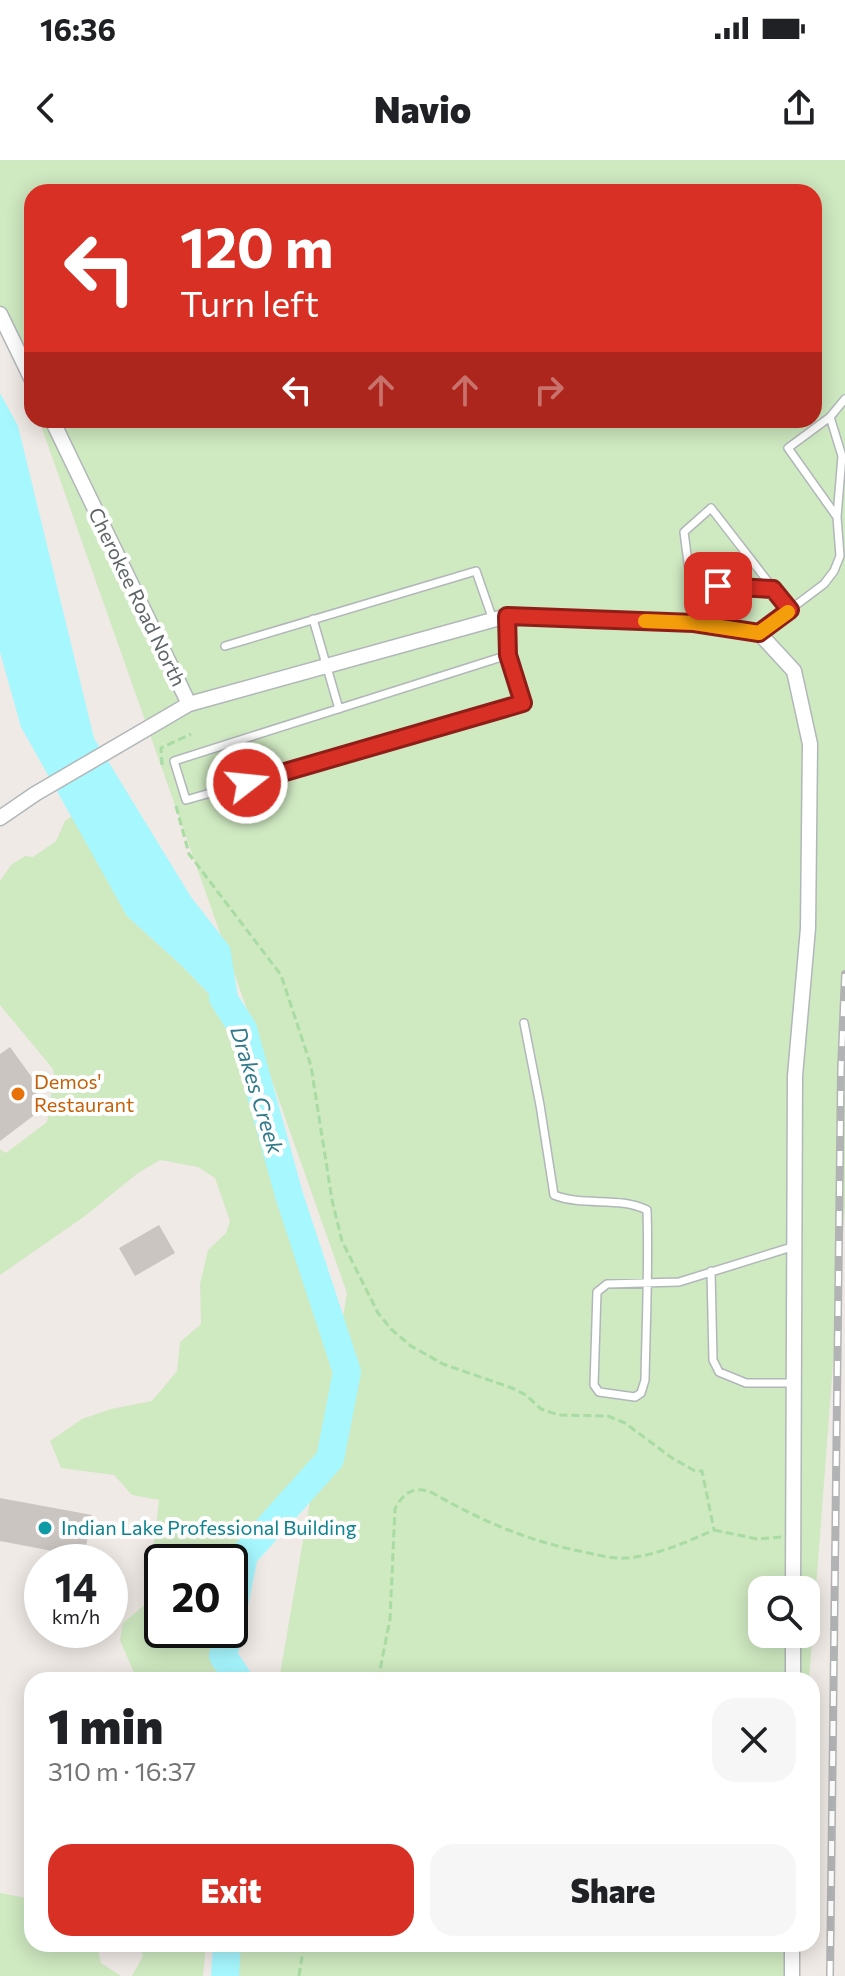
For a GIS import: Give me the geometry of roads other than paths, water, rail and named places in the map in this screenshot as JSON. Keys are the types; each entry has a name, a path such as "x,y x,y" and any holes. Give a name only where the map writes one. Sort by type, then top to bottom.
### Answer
{"street":[{"path":"0,314 24,364"},
{"name":"Cherokee Road North","path":"0,818 35,794 189,704 56,428"},
{"path":"189,704 500,618 694,623 759,633 794,671 810,744 808,928 795,1076 793,1576"},
{"path":"793,1648 793,1672"},
{"path":"792,1952 792,1976"}],"lane":[{"path":"822,423 845,399"},
{"path":"759,633 824,584 840,556 837,517 842,456 830,417"},
{"path":"815,428 788,448 837,517"},
{"path":"773,589 691,585 684,532 711,508 790,610"},
{"path":"225,646 476,571 500,618 523,703 186,800 174,761 508,655"},
{"path":"313,619 339,709"},
{"path":"524,1023 554,1195 571,1202 623,1204 647,1210 647,1283 645,1380 641,1393 635,1397 617,1397 599,1392 594,1385 597,1292 607,1284 647,1283 679,1282 795,1246"},
{"path":"711,1271 713,1360 719,1372 746,1383 794,1383"}],"water":[{"path":"0,393 18,426 94,738 191,897 230,947 243,1029 181,965 127,916 21,727 0,652"}],"waterway":[{"name":"Drakes Creek","path":"223,998 243,1029 289,1195 347,1372 330,1459 248,1551"},
{"name":"Drakes Creek","path":"225,1648 223,1656 234,1672"},
{"name":"Drakes Creek","path":"225,1976 226,1952"}],"railway":[{"path":"830,1976 841,1069 845,974"}],"place":[{"name":"Demos' Restaurant","path":"18,1094"},
{"name":"Indian Lake Professional Building","path":"45,1528"}]}
